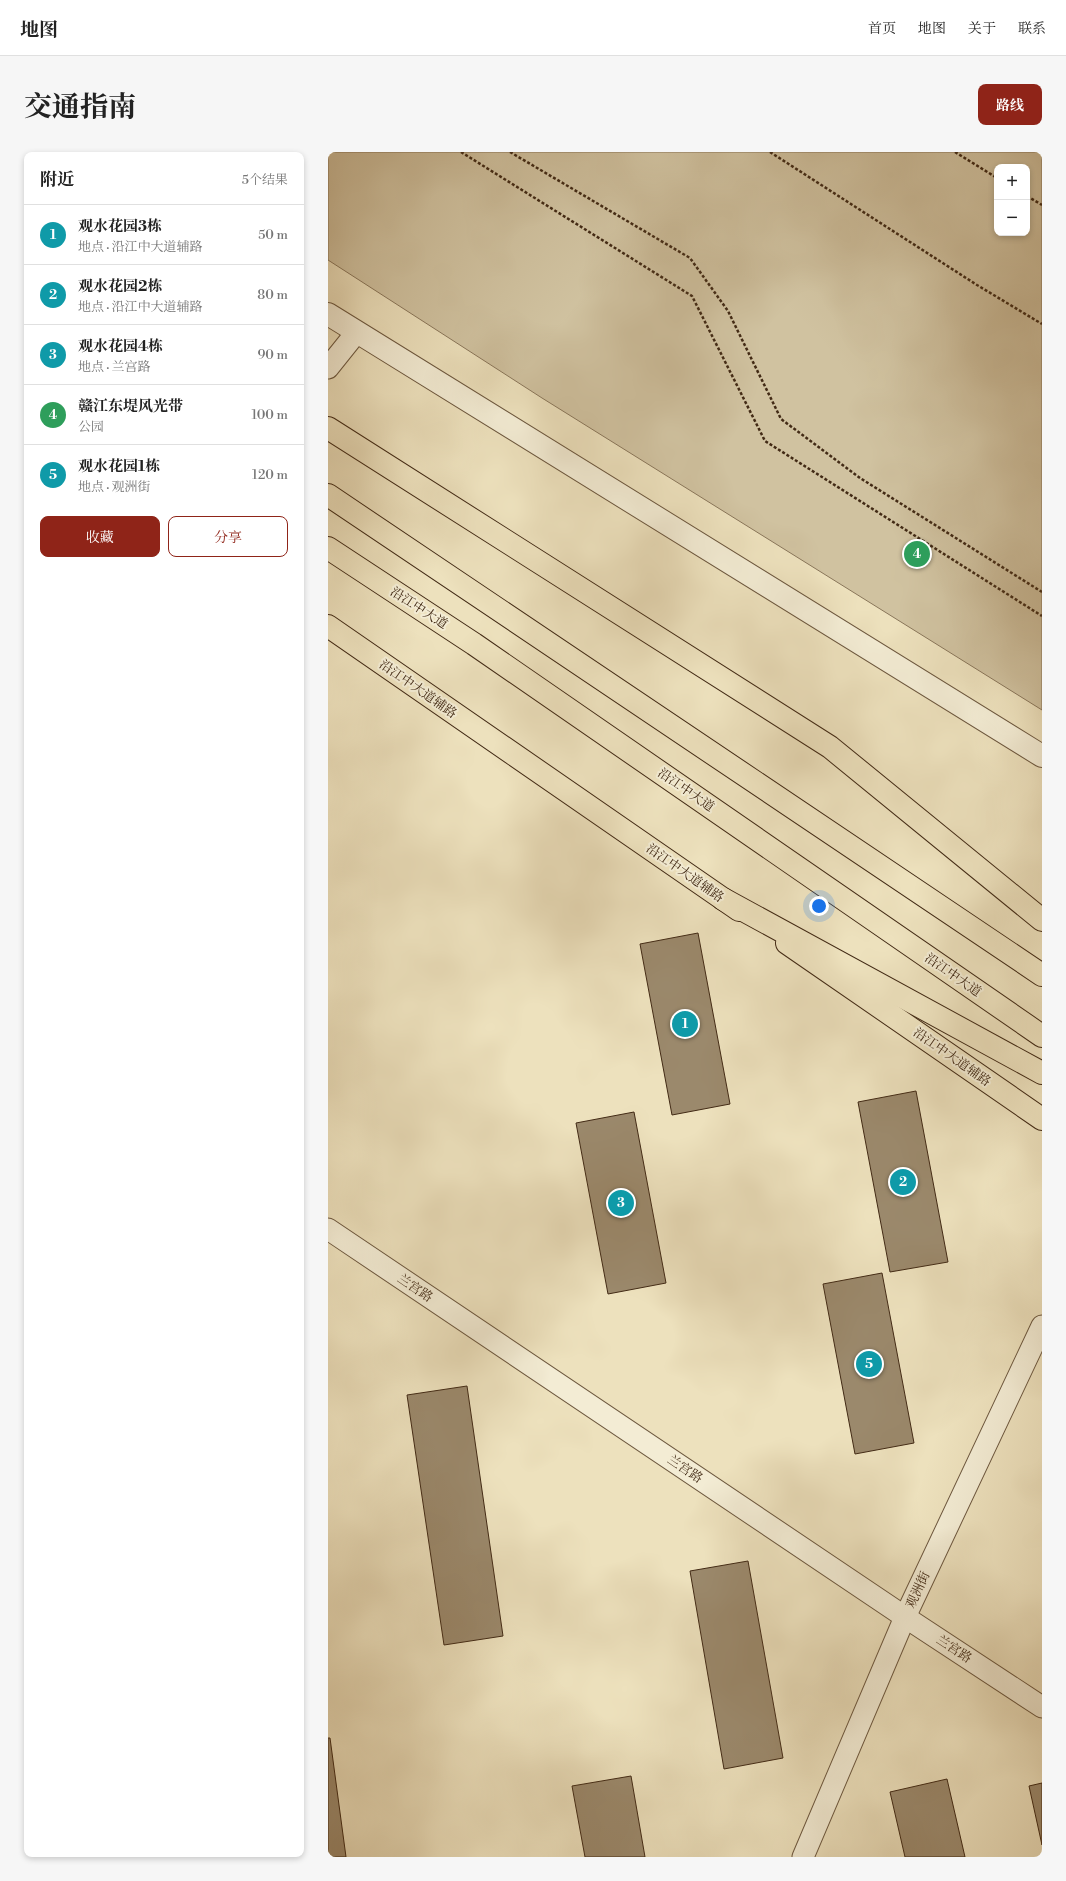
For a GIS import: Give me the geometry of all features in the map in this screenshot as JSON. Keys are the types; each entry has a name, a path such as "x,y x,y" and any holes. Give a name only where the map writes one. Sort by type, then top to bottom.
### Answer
{"main road":[{"path":"328,428 830,747 1042,920"},
{"path":"328,494 1042,975"},
{"name":"沿江中大道","path":"328,548 474,644 1042,1036"},
{"name":"沿江中大道辅路","path":"328,626 1042,1119"},
{"path":"723,899 1042,1073"}],"street":[{"path":"330,318 1042,756"},
{"path":"328,368 356,333"},
{"name":"兰宫路","path":"328,1229 905,1617 1042,1707"},
{"name":"观洲街","path":"803,1857 905,1617 1042,1326"}],"path":[{"path":"461,152 692,296 765,441 1042,616"},
{"path":"510,152 690,258 728,311 781,420 860,478 1042,592"},
{"path":"770,152 977,285 1042,324"},
{"path":"955,152 994,176"},
{"path":"1030,198 1042,205"}],"shaded area":[{"path":"328,152 1042,152 1042,710 542,398 328,260"}],"building":[{"path":"698,933 730,1104 672,1115 640,944"},
{"path":"916,1091 948,1262 890,1272 858,1102"},
{"path":"634,1112 666,1283 608,1294 576,1123"},
{"path":"882,1273 914,1443 855,1454 823,1284"},
{"path":"467,1386 503,1636 444,1645 407,1395"},
{"path":"748,1561 783,1758 724,1769 690,1571"},
{"path":"328,1738 330,1738 346,1857 328,1857"},
{"path":"631,1776 645,1857 585,1857 572,1786"},
{"path":"947,1779 965,1857 905,1857 890,1792"},
{"path":"1042,1783 1042,1845 1029,1786"}],"place":[{"name":"赣江东堤风光带","path":"917,554"},
{"name":"观水花园3栋","path":"685,1024"},
{"name":"观水花园2栋","path":"903,1182"},
{"name":"观水花园4栋","path":"621,1203"},
{"name":"观水花园1栋","path":"869,1364"}]}
